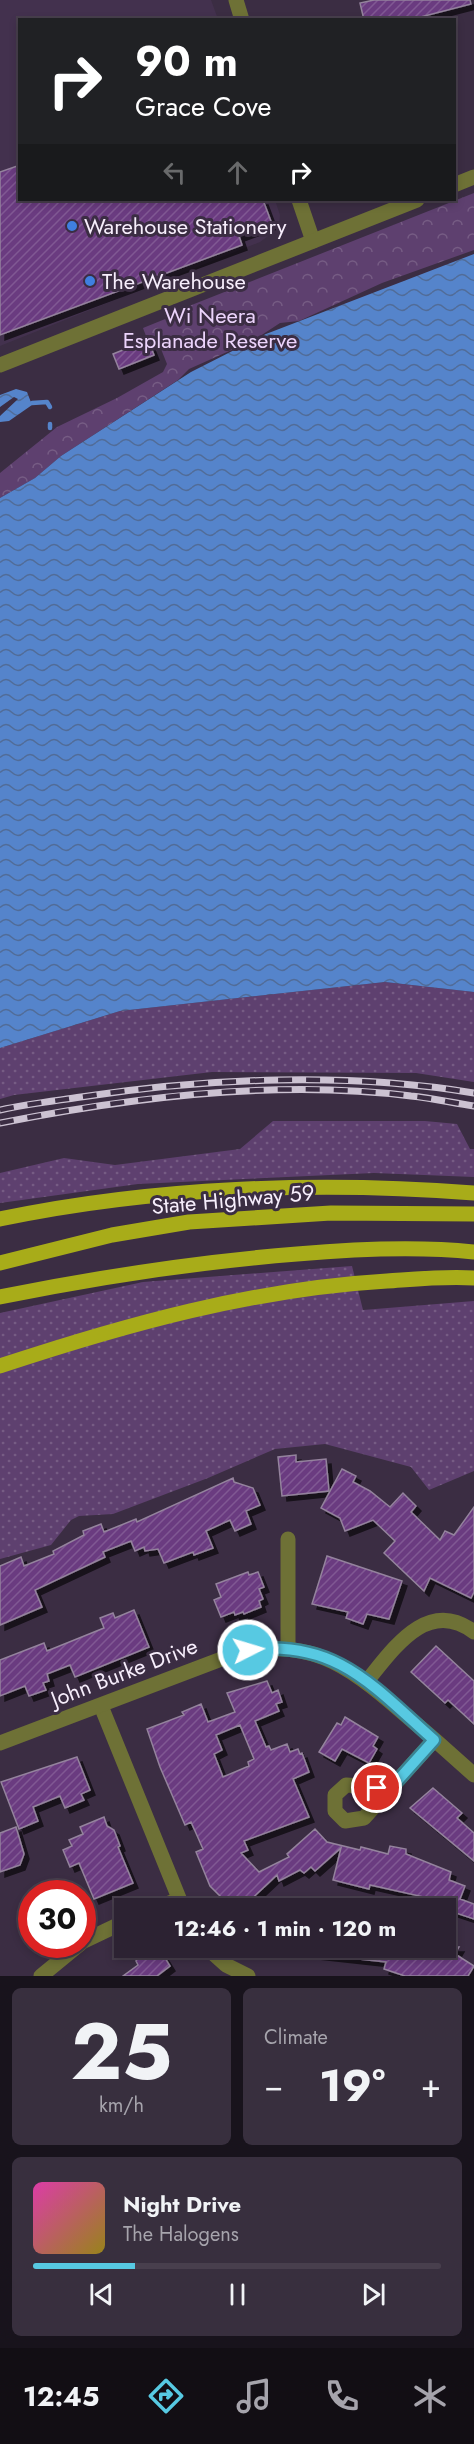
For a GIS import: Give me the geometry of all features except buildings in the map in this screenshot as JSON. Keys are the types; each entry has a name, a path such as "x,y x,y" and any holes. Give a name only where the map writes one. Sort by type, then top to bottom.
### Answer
{"main road":[{"path":"0,1219 84,1205 208,1192 365,1187 474,1193"},
{"name":"State Highway 59","path":"0,1263 112,1235 189,1222 331,1214 474,1214"},
{"path":"0,1297 132,1271 230,1259 347,1250 474,1252"},
{"path":"0,1366 121,1328 202,1307 267,1294 333,1284 474,1278"}],"street":[{"path":"236,0 241,18"},
{"path":"456,184 474,177"},
{"path":"299,201 313,241"},
{"path":"0,365 414,201"},
{"path":"288,1539 288,1648"},
{"path":"367,1680 396,1646 425,1623 446,1619 474,1632"},
{"name":"John Burke Drive","path":"0,1743 232,1655 268,1648 288,1648 320,1654 342,1664 367,1680 474,1775"},
{"path":"100,1706 179,1898"},
{"path":"391,1788 434,1740"},
{"path":"96,1936 114,1927"},
{"path":"41,1976 63,1958"},
{"path":"218,1958 226,1965 248,1976"}],"shaded area":[{"path":"0,0 211,0 218,18 18,18 18,201 275,201 280,215 279,228 260,242 0,346"}],"green space":[{"name":"Wi Neera Esplanade Reserve","path":"474,193 474,250 382,283 299,321 280,323 254,340 189,369 178,380 61,456 35,478 0,498 0,473 57,427 117,398 163,372 167,364 161,349 152,352 143,328 180,313 179,310"},
{"path":"385,982 474,992 474,1082 416,1073 212,1072 14,1095 0,1099 0,1048 120,1011"},
{"path":"273,1121 425,1121 457,1124 470,1149 474,1149 474,1177 374,1173 138,1184 0,1203 0,1173 64,1158 115,1165 240,1149"},
{"path":"352,1266 363,1310 474,1301 474,1471 429,1490 411,1467 325,1444 275,1449 208,1478 113,1514 79,1516 71,1520 51,1545 0,1559 0,1313 143,1282"}],"water":[{"path":"474,254 474,992 385,982 120,1011 0,1048 0,498 35,478 61,456 191,372 266,334"},
{"path":"16,389 27,392 32,405 9,421 0,422 0,416 18,399 14,397 0,407 0,395"}],"waterway":[{"path":"32,403 47,402 50,407"}],"railway":[{"path":"0,1110 178,1085 278,1080 377,1082 474,1093"},
{"path":"0,1123 101,1105 205,1093 257,1090 361,1091 474,1106"}],"place":[{"name":"Warehouse Stationery","path":"72,226"},
{"name":"The Warehouse","path":"90,281"}],"route":[{"path":"248,1650 288,1648 320,1654 342,1664 367,1680 434,1740 391,1788 377,1788"}]}
